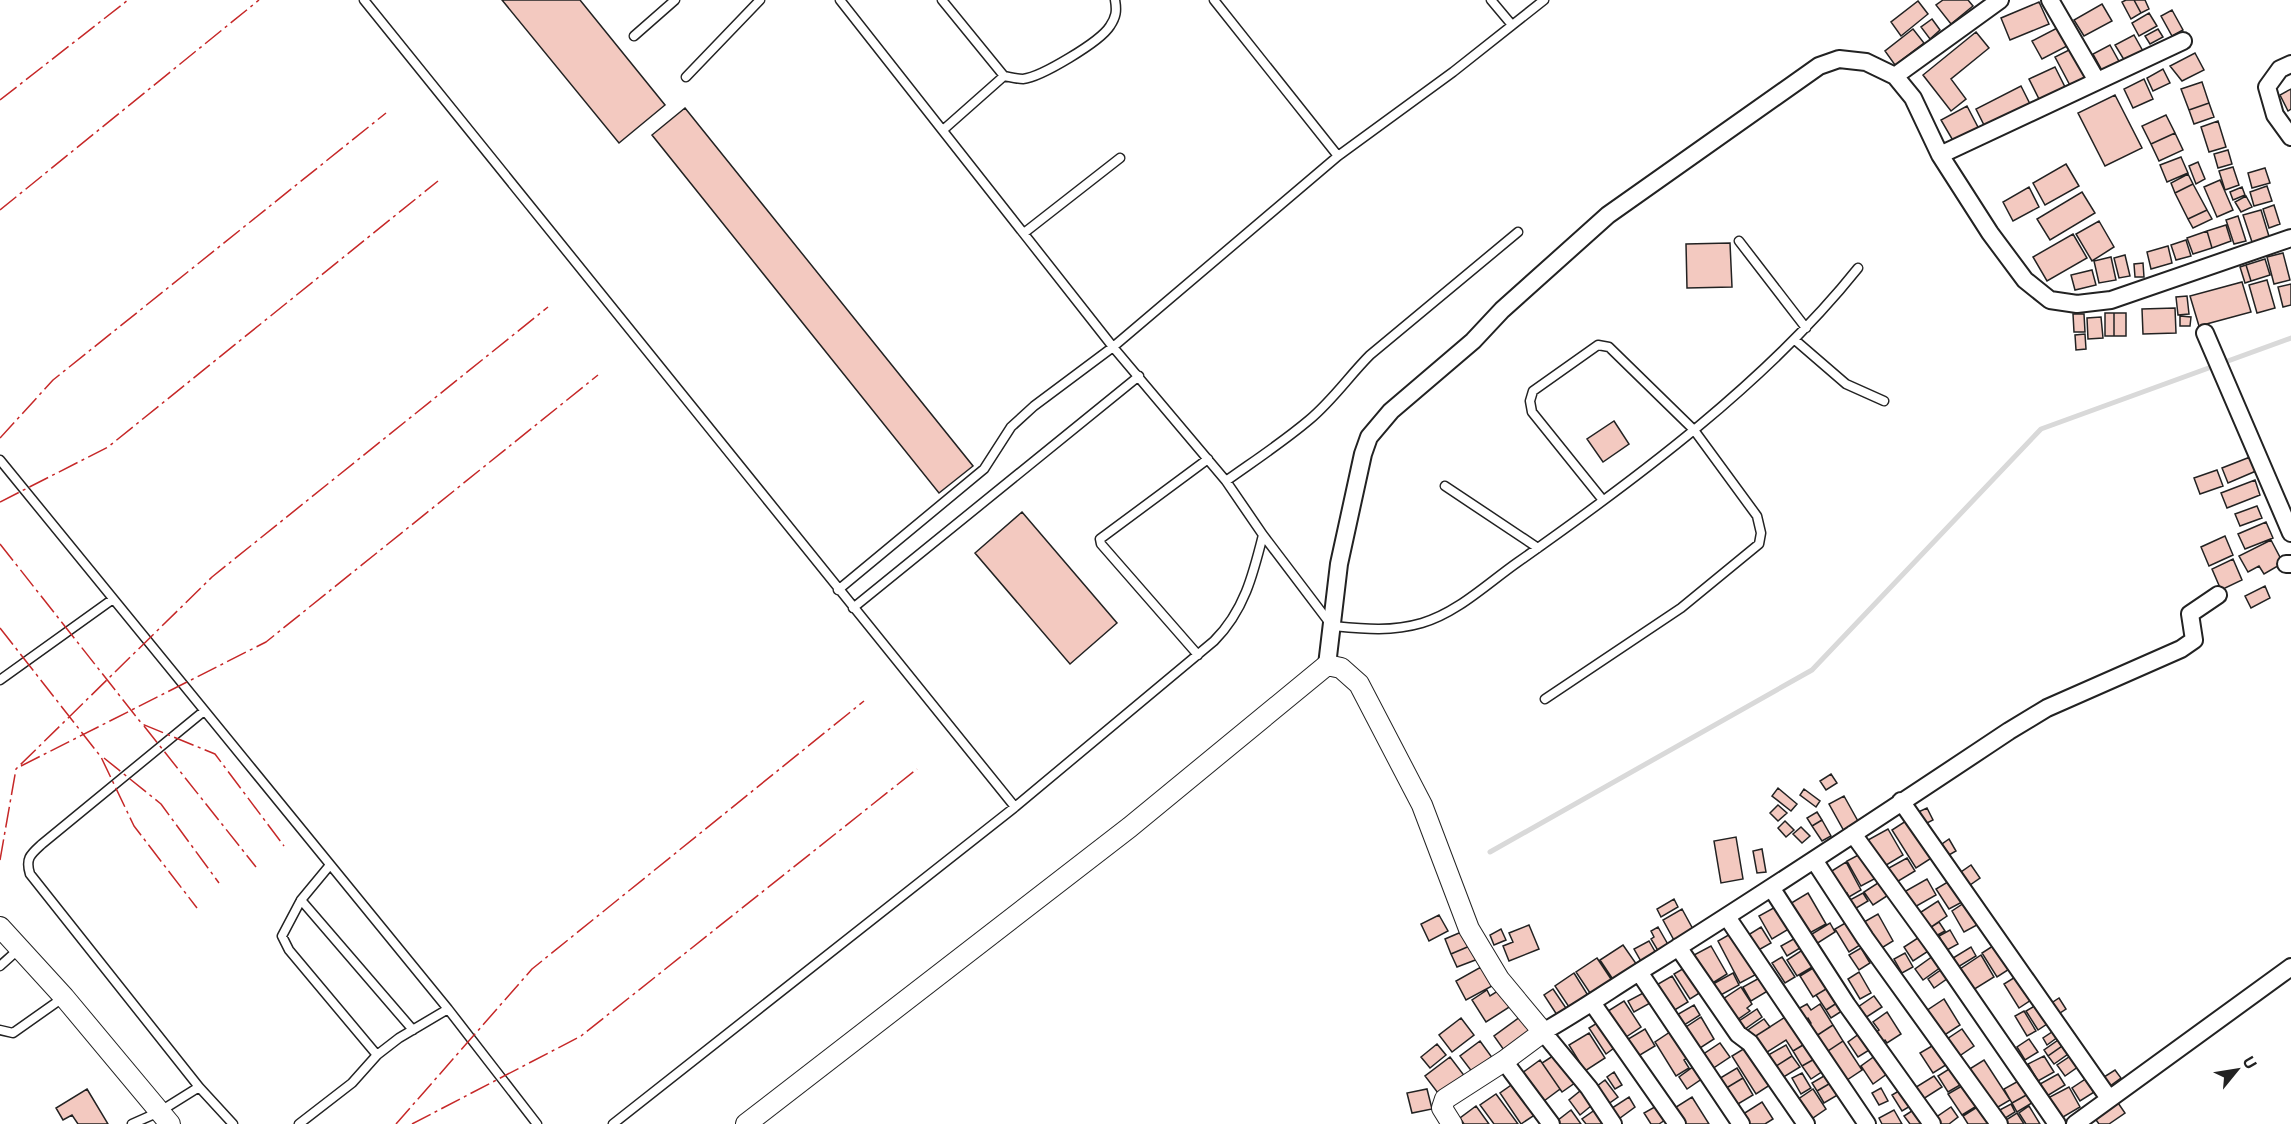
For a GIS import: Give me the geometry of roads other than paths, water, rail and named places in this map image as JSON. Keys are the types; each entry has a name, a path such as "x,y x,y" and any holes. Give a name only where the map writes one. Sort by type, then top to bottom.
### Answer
{"street":[{"path":"1895,76 2000,0"},
{"path":"2050,0 2097,81"},
{"path":"1940,155 2183,40"},
{"path":"746,1124 1130,827 1327,665 1339,564 1363,454 1369,437 1391,411 1473,341 1502,310 1608,214 1820,66 1839,59 1866,62 1895,76 1913,98 1940,155 1985,225 2025,280 2050,300 2077,304 2111,300 2291,238"},
{"path":"2291,64 2280,69 2267,87 2275,115 2291,137"},
{"path":"2205,333 2291,533"},
{"path":"1452,1124 1442,1108 1444,1099 1504,1061 1543,1032 1593,1004 1639,972 1772,889 1900,801 2047,708 2181,650 2194,640 2190,614 2218,595"},
{"path":"1327,665 1341,668 1359,684 1401,762 1440,850 1458,907 1468,929 1499,979 1589,1088 1613,1124"},
{"path":"1900,801 2108,1097"},
{"path":"1853,834 1935,947 2057,1124"},
{"path":"1814,860 1878,957 1999,1124"},
{"path":"1772,889 1847,1005 1932,1124"},
{"path":"1727,917 1868,1124"},
{"path":"0,927 64,997 165,1118"},
{"path":"1678,947 1738,1034 1750,1043 1806,1124"},
{"path":"2075,1124 2108,1097 2291,967"},
{"path":"1639,972 1741,1124"},
{"path":"1593,1004 1677,1124"},
{"path":"1504,1061 1551,1124"}],"lane":[{"path":"364,0 1015,807"},
{"path":"634,36 675,0"},
{"path":"686,77 760,0"},
{"path":"840,0 1113,347 1226,481 1263,535 1332,626 1385,631 1424,623 1448,611 1538,549 1694,430 1795,340 1858,268"},
{"path":"942,0 1004,76 1022,79 1040,74 1070,57 1109,28 1117,12 1115,0"},
{"path":"1214,0 1338,156"},
{"path":"1491,0 1512,25"},
{"path":"838,590 984,469 1011,427 1034,406 1113,347 1338,156 1378,129 1544,0"},
{"path":"943,130 1004,76"},
{"path":"1024,233 1120,158"},
{"path":"1226,481 1309,420 1345,385 1354,370 1370,355 1518,231"},
{"path":"1739,241 1806,328"},
{"path":"1795,340 1846,384 1884,401"},
{"path":"1545,699 1682,608 1759,544 1761,534 1757,516 1694,430 1609,347 1598,345 1533,391 1530,401 1532,412 1602,499"},
{"path":"853,608 1138,376"},
{"path":"1198,655 1101,544 1100,539 1208,459"},
{"path":"0,460 448,1009 537,1124"},
{"path":"1445,486 1538,549"},
{"path":"613,1124 1015,807 1198,655 1229,625 1239,611 1249,587 1263,535"},
{"path":"0,680 113,599"},
{"path":"204,711 29,855 27,862 30,874 199,1087 233,1124"},
{"path":"330,865 301,900 282,936 289,950 376,1055"},
{"path":"301,900 413,1030"},
{"path":"0,966 19,949"},
{"path":"0,1030 13,1033 64,997"},
{"path":"299,1124 352,1083 376,1055 448,1009"},
{"path":"132,1124 165,1118 199,1087"}],"waterway":[{"path":"1490,852 1812,670 2041,429 2291,338"}]}
